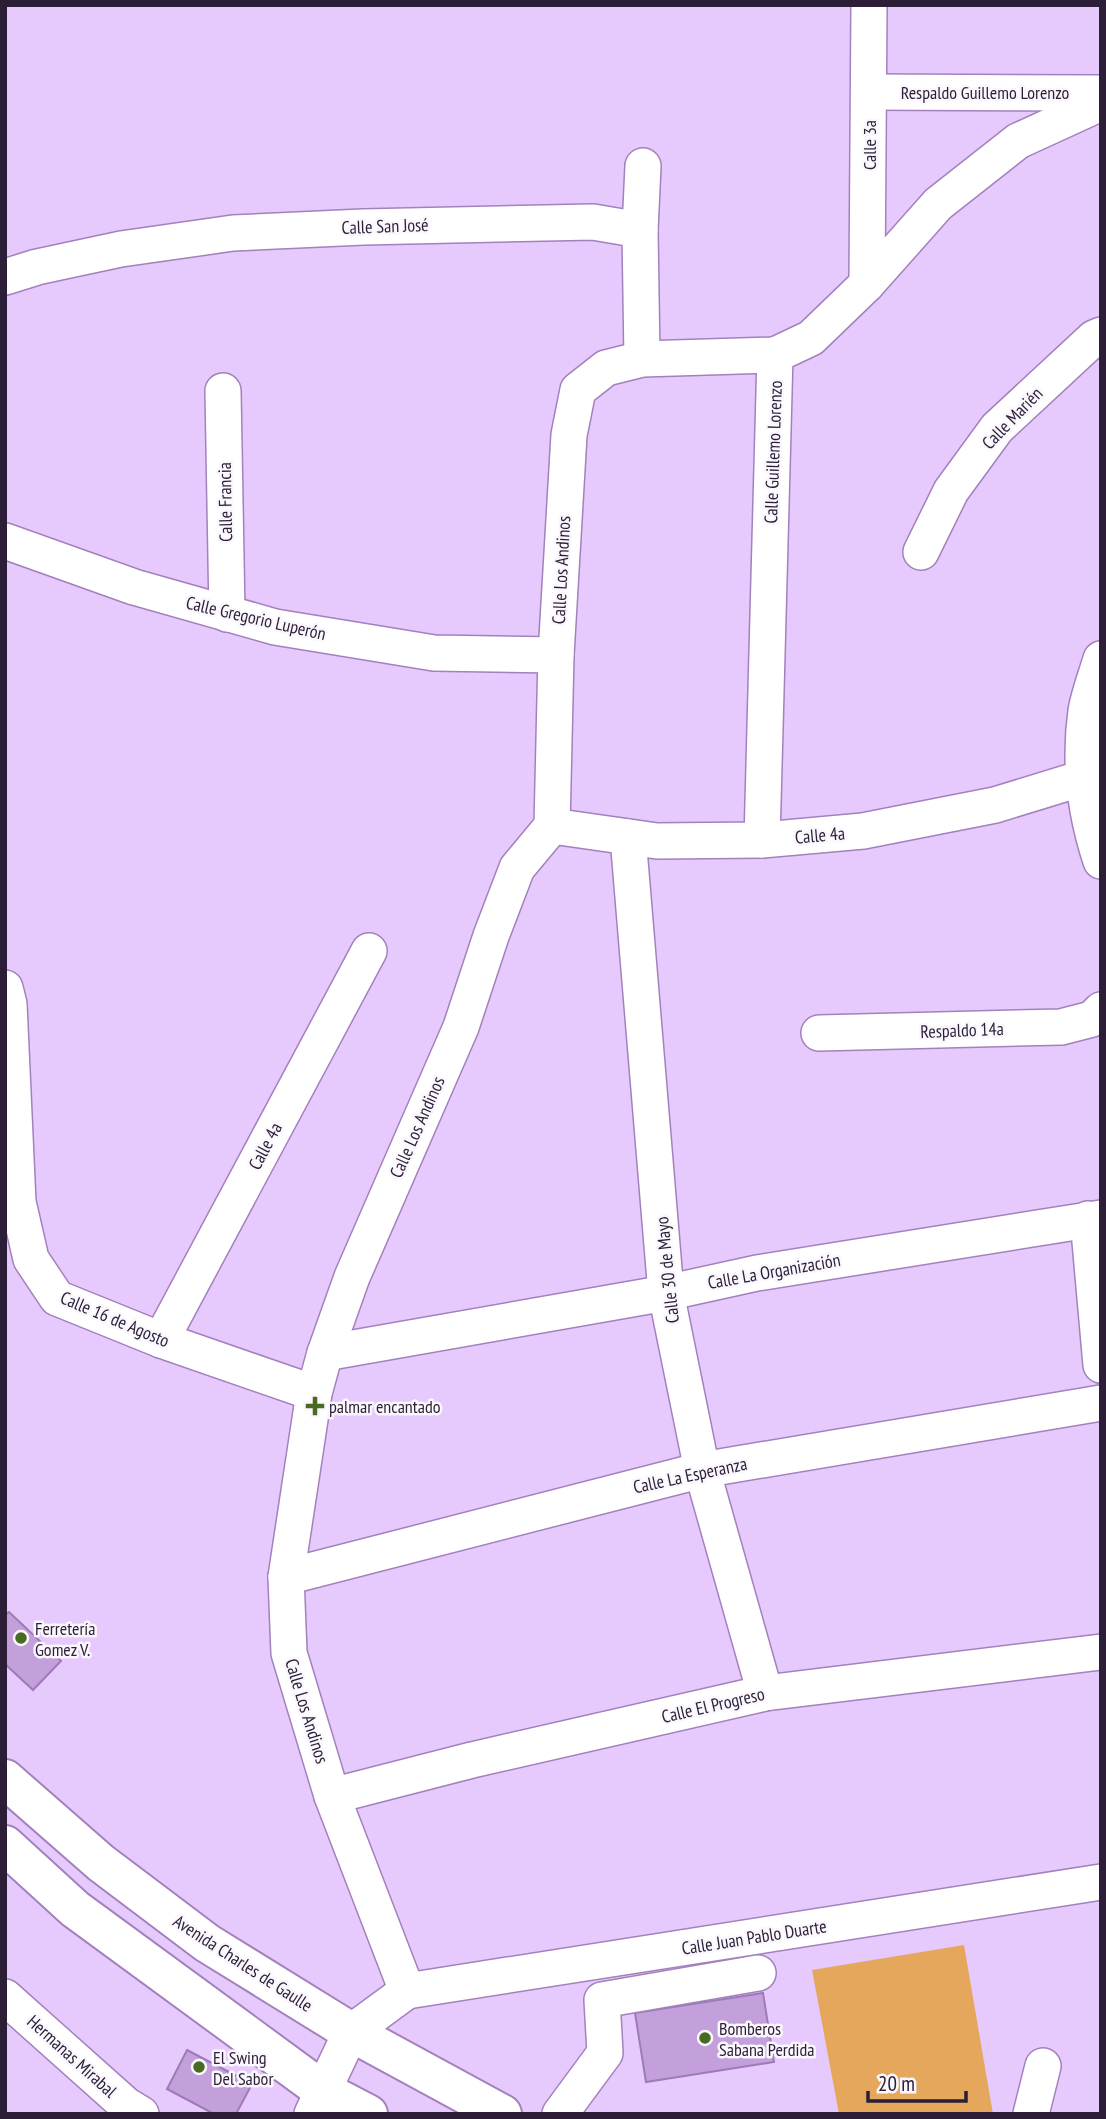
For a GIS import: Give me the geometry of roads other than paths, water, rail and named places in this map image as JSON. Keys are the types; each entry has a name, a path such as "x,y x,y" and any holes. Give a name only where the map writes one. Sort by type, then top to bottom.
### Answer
{"main road":[{"name":"Avenida Charles de Gaulle","path":"5,1779 101,1863 207,1943 351,2032 502,2114"},
{"path":"5,1845 75,1909 317,2102 368,2114"}],"street":[{"name":"Calle 3a","path":"867,284 869,5"},
{"name":"Respaldo Guillemo Lorenzo","path":"869,92 1101,93"},
{"name":"Calle Guillemo Lorenzo","path":"762,840 775,355 811,338 867,284 938,204 1018,141 1101,103"},
{"path":"642,359 640,230 643,166"},
{"name":"Calle San José","path":"5,276 121,249 233,233 593,222 640,230"},
{"name":"Calle Marién","path":"920,552 951,491 997,428 1094,338 1101,335"},
{"name":"Calle Los Andinos","path":"407,1991 332,1796 289,1653 286,1577 314,1393 352,1277 461,1027 517,868 552,826 556,655 569,435 578,390 606,368 642,359 775,355"},
{"name":"Calle Francia","path":"223,391 227,614"},
{"name":"Calle Gregorio Luperón","path":"5,541 134,587 275,627 434,653 556,655"},
{"path":"1101,659 1086,710 1083,778 1101,861"},
{"name":"Calle 4a","path":"552,826 657,841 762,840 863,831 995,805 1083,778"},
{"name":"Calle 30 de Mayo","path":"628,837 666,1293 702,1470 765,1693"},
{"name":"Calle 4a","path":"161,1340 369,951"},
{"name":"Calle 16 de Agosto","path":"5,988 9,1004 18,1202 31,1259 57,1298 161,1340 314,1393"},
{"name":"Respaldo 14a","path":"819,1033 1061,1027 1092,1019 1101,1010"},
{"path":"1095,1218 1101,1365"},
{"name":"Calle La Organización","path":"325,1353 666,1293 757,1273 1095,1218"},
{"name":"Calle La Esperanza","path":"286,1577 702,1470 1101,1403"},
{"name":"Calle El Progreso","path":"332,1796 486,1757 765,1693 1101,1652"},
{"name":"Calle Juan Pablo Duarte","path":"407,1991 1101,1882"},
{"path":"560,2114 605,2053 602,2000 758,1973"},
{"path":"317,2102 351,2032 407,1991"},
{"name":"Hermanas Mirabal","path":"5,1997 126,2105 141,2114"},
{"path":"1031,2114 1043,2066"}],"place":[{"name":"palmar encantado","path":"315,1406"},
{"name":"Ferretería Gomez V.","path":"21,1638"},
{"name":"Bomberos Sabana Perdida","path":"705,2038"},
{"name":"El Swing Del Sabor","path":"199,2067"}]}
